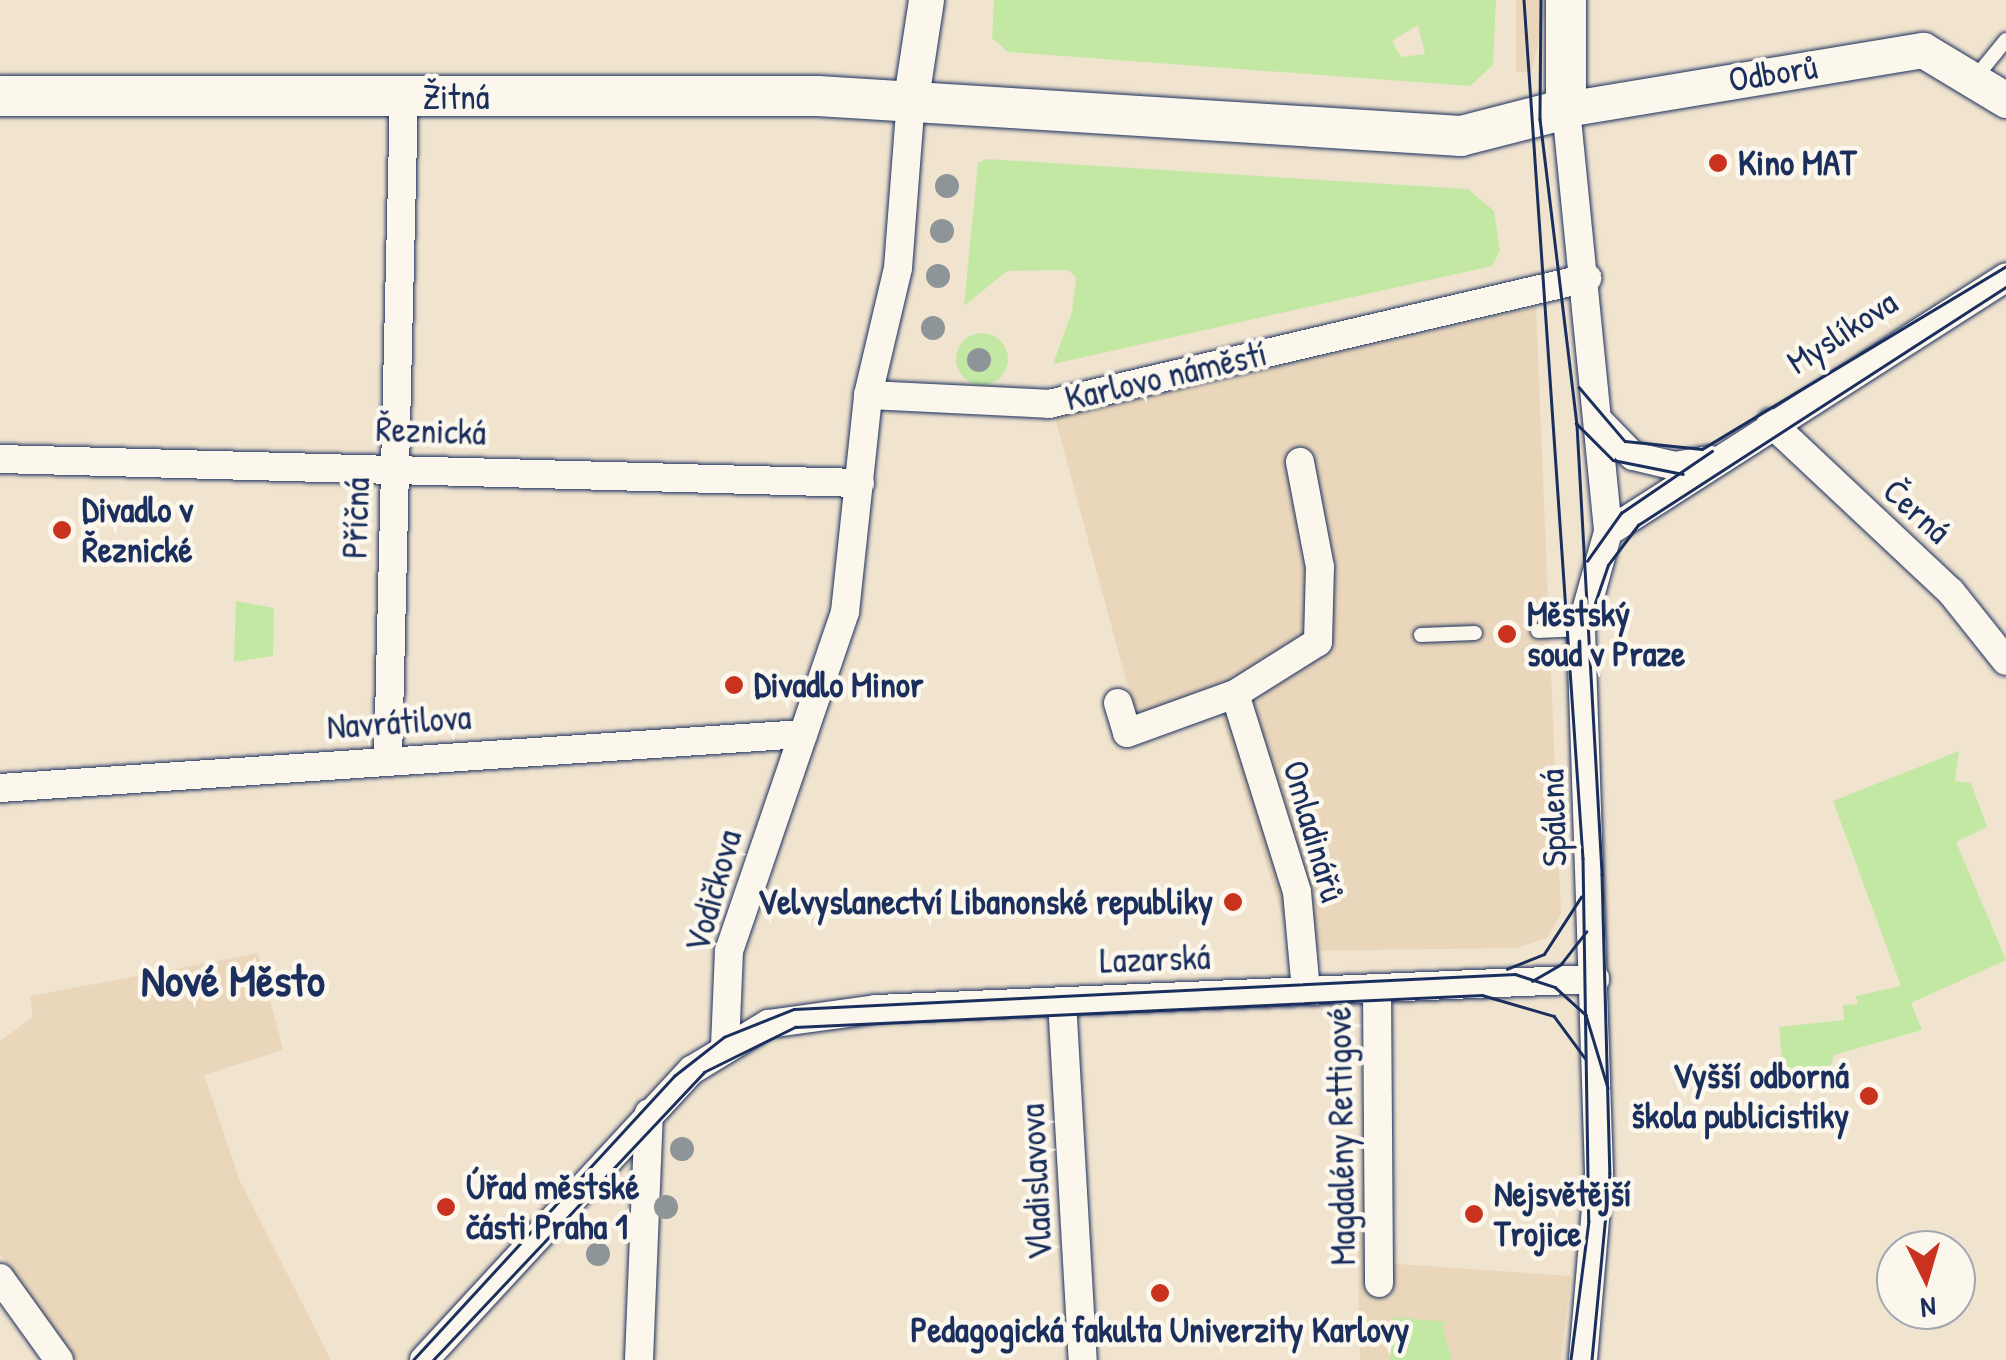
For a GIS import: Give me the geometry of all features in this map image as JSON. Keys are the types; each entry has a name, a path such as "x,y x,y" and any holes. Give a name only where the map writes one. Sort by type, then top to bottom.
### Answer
{"main road":[{"path":"911,98 1431,136 1498,133 1566,109 1566,0"},
{"name":"Žitná","path":"0,96 911,98"}],"street":[{"path":"868,395 898,268 911,98 926,0"},
{"name":"Odborů","path":"1566,109 1923,50 2006,100"},
{"name":"Příčná","path":"388,760 404,97"},
{"path":"1566,109 1587,278"},
{"name":"Myslíkova","path":"1608,532 1771,423 2006,276"},
{"name":"Karlovo náměstí","path":"868,395 1049,404 1587,278"},
{"name":"Spálená","path":"1583,1360 1600,1173 1581,629 1608,532 1587,278"},
{"name":"Vodičkova","path":"724,1046 729,951 844,612 868,395"},
{"path":"1600,421 1614,446 1647,461 1722,456"},
{"name":"Černá","path":"1771,423 1951,592 2006,660"},
{"name":"Řeznická","path":"0,458 860,483"},
{"path":"1118,702 1127,733 1235,694 1318,642 1320,567 1300,462"},
{"name":"Omladinářů","path":"1235,694 1297,892 1306,991"},
{"name":"Navrátilova","path":"0,788 803,734"},
{"name":"Lazarská","path":"724,1046 768,1024 832,1012 1595,978"},
{"name":"Magdalény Rettigové","path":"1376,988 1380,1283"},
{"name":"Vladislavova","path":"1062,1001 1083,1360"},
{"path":"424,1360 649,1113 724,1046"},
{"path":"639,1360 649,1113"},
{"path":"0,1278 59,1360"}],"lane":[{"path":"1973,81 2006,40"},
{"path":"1538,631 1581,629"},
{"path":"1422,635 1476,634"}],"shaded area":[{"path":"1516,0 1549,0 1531,72 1516,72"},
{"path":"1536,307 1561,914 1547,938 1516,948 1293,951 1212,686 1136,717 1055,418"},
{"path":"258,953 283,1050 204,1075 240,1181 331,1360 74,1360 0,1254 0,1041 33,1017 30,996"},
{"path":"1366,1176 1384,1263 1571,1276 1561,1360 1360,1360 1357,1213"}],"green space":[{"path":"994,0 1496,0 1493,65 1470,86 1008,52 992,38","holes":["1418,25 1425,54 1401,57 1392,41"]},
{"path":"987,159 1468,189 1494,211 1500,251 1492,266 1053,364 1072,312 1076,277 1068,270 1007,271 964,306 978,163"},
{"path":"982,333 1001,340 1008,359 1001,378 982,385 963,378 956,359 963,340"},
{"path":"236,601 274,608 273,656 234,662"},
{"path":"1959,751 1955,781 1971,783 1987,827 1956,842 2006,960 1911,1003 1922,1030 1834,1055 1827,1075 1784,1084 1779,1027 1844,1020 1843,1005 1858,1004 1856,996 1901,986 1833,801"},
{"path":"1393,1317 1449,1322 1442,1325 1452,1360 1390,1360"}],"tram line":[{"path":"1524,0 1583,858 1589,1221 1571,1360"},
{"path":"1541,0 1540,119 1577,425 1602,874 1610,1173 1592,1360"},
{"path":"1579,387 1625,441 1702,449 2006,266"},
{"path":"1595,603 1608,565 1638,525 2006,287"},
{"path":"1576,423 1613,460 1683,474"},
{"path":"1587,561 1621,513 1712,451"},
{"path":"1507,969 1544,954 1581,897"},
{"path":"1532,981 1561,964 1586,932"},
{"path":"413,1360 674,1076 724,1037 794,1009 1515,974 1555,987 1586,1015 1608,1088"},
{"path":"433,1360 704,1072 795,1027 1482,995 1554,1016 1585,1058"}],"place":[{"name":"Kino MAT","path":"1718,163"},
{"name":"Divadlo v Řeznické","path":"62,530"},
{"name":"Městský soud v Praze","path":"1507,634"},
{"name":"Divadlo Minor","path":"734,685"},
{"name":"Velvyslanectví Libanonské republiky","path":"1233,902"},
{"name":"Vyšší odborná škola publicistiky","path":"1869,1096"},
{"name":"Úřad městské části Praha 1","path":"446,1207"},
{"name":"Nejsvětější Trojice","path":"1474,1214"},
{"name":"Pedagogická fakulta Univerzity Karlovy","path":"1160,1293"}],"district":[{"name":"Nové Město","path":"233,980"}]}
